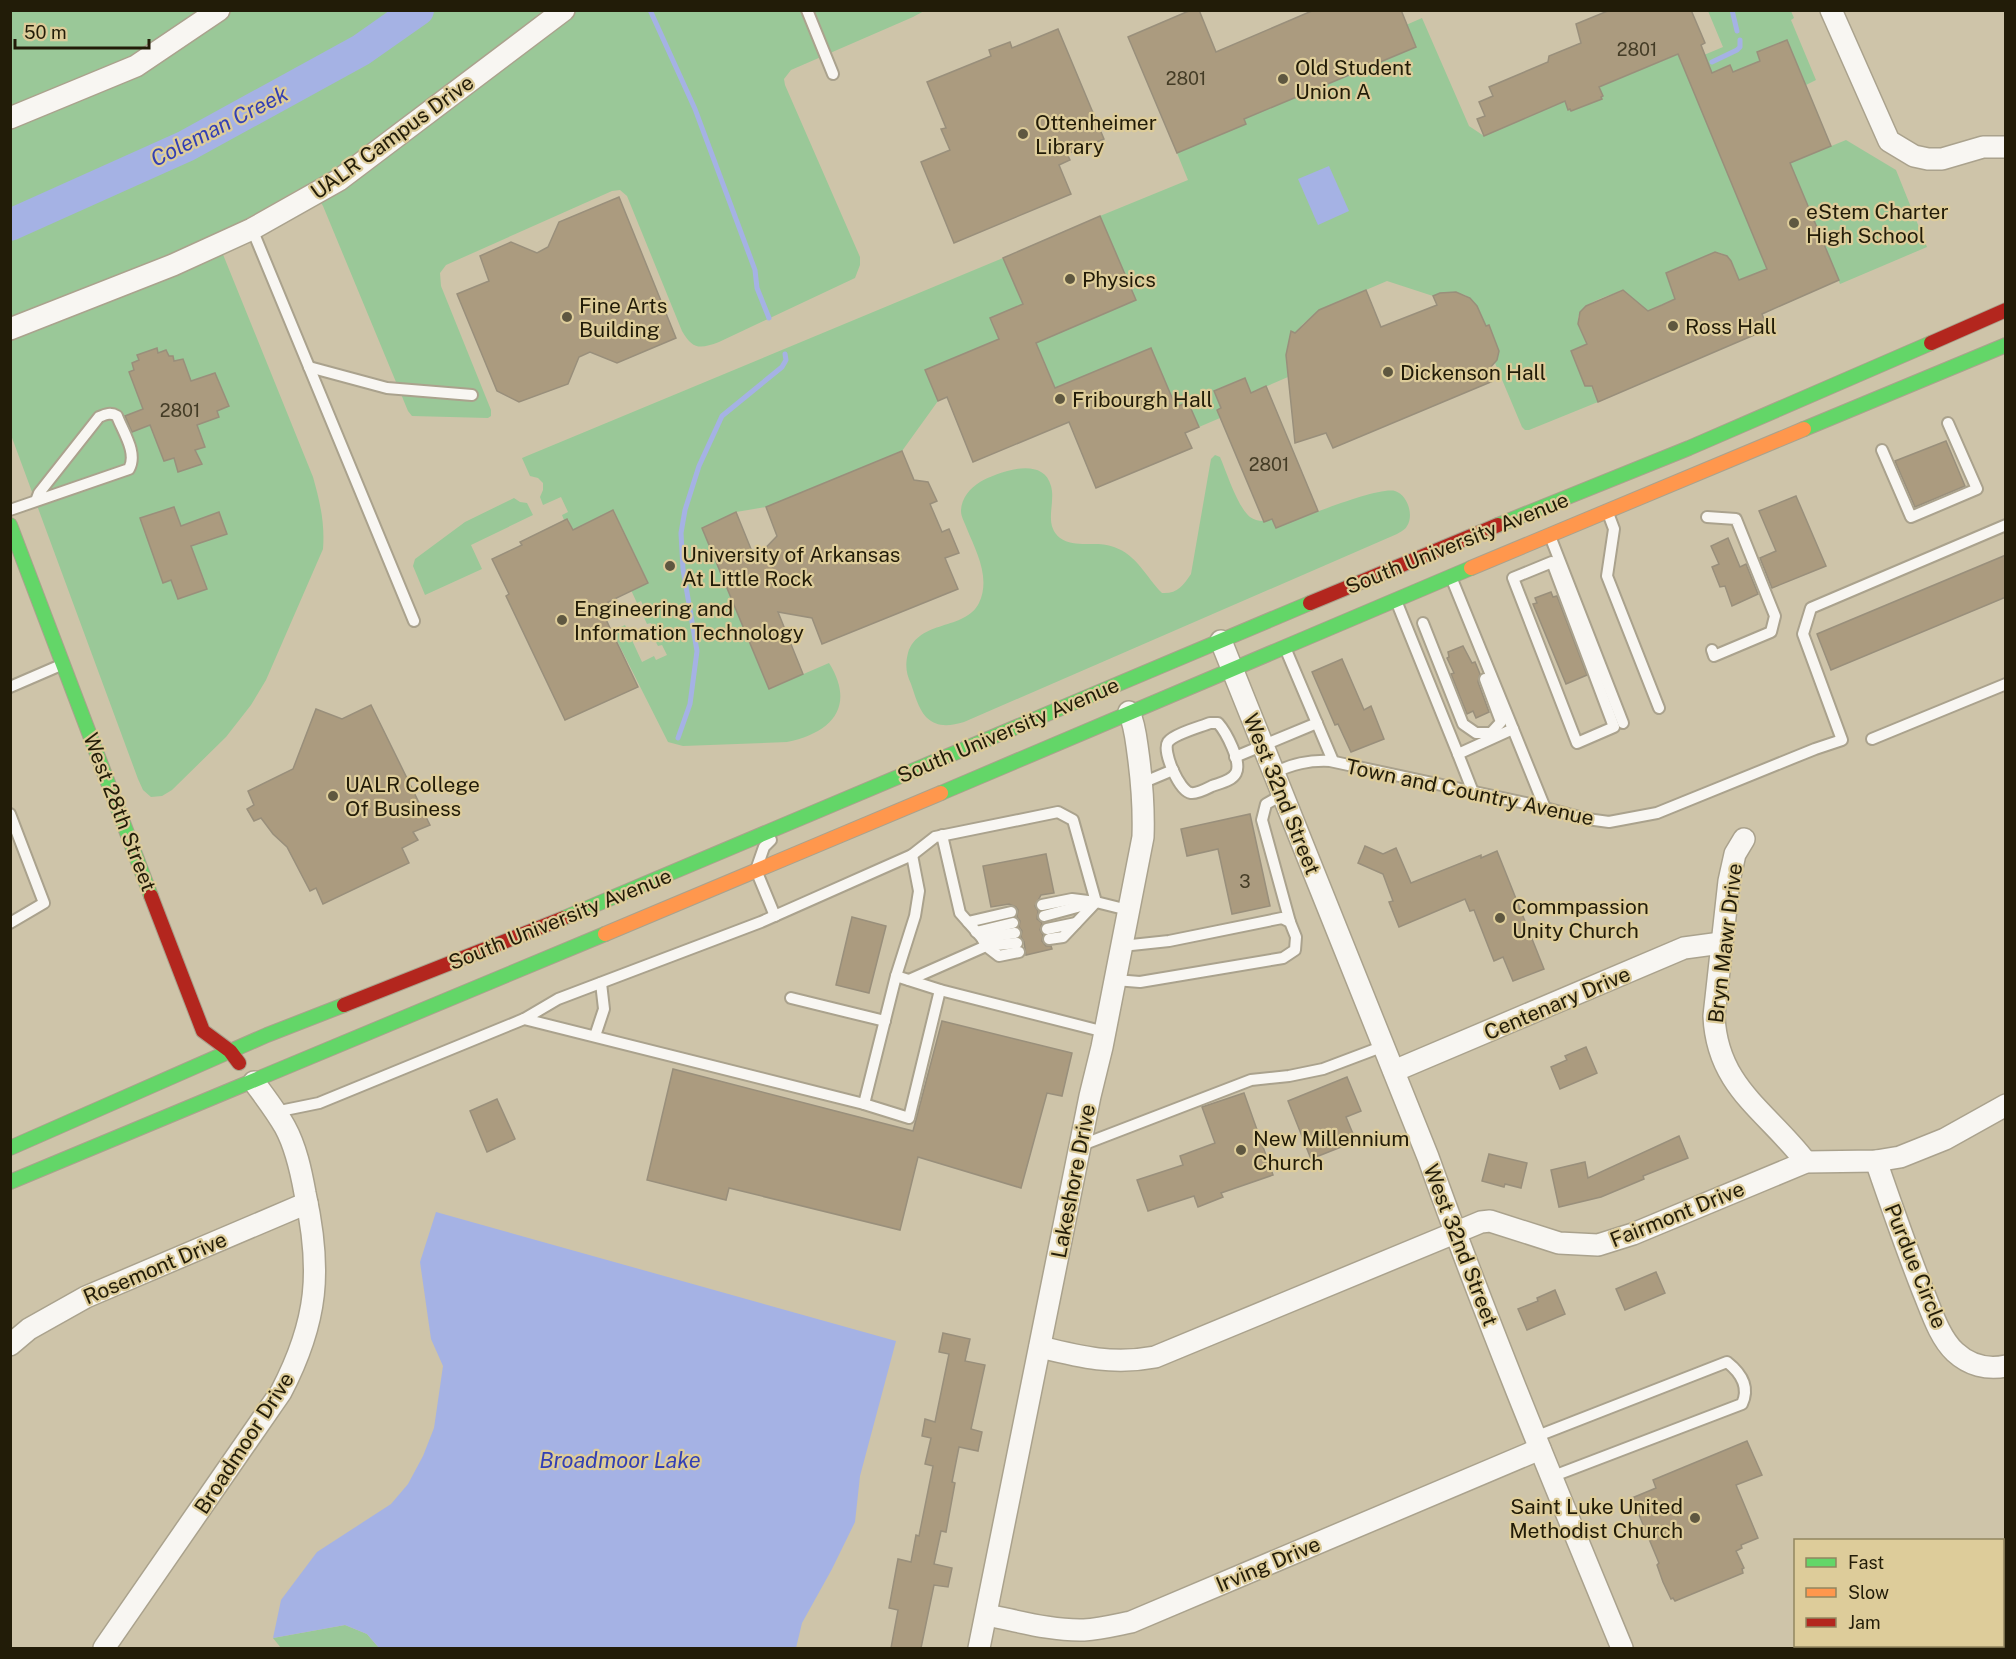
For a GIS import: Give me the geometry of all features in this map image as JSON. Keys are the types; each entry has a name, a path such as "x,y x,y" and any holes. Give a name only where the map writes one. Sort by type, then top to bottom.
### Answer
{"main road":[{"name":"South University Avenue","path":"10,1148 267,1035 481,953 1439,549 1689,448 2006,310"},
{"name":"South University Avenue","path":"10,1182 254,1082 1549,534 2006,345"},
{"name":"West 28th Street","path":"10,525 14,545 64,663 203,1031 230,1051 254,1082"}],"street":[{"path":"10,118 136,66 219,10"},
{"name":"UALR Campus Drive","path":"10,329 173,265 252,229 339,180 564,10"},
{"path":"1831,10 1889,141 1914,156 1928,159 1942,159 1983,147 2006,147"},
{"name":"West 32nd Street","path":"1221,641 1428,1157 1551,1477 1622,1648"},
{"name":"Lakeshore Drive","path":"979,1648 1143,837 1142,783 1136,736 1129,712"},
{"name":"Bryn Mawr Drive","path":"1744,839 1735,854 1731,872 1721,943 1714,1034 1719,1052 1736,1084 1806,1162"},
{"name":"Centenary Drive","path":"1394,1071 1684,948 1721,943"},
{"name":"Broadmoor Drive","path":"104,1648 281,1392 296,1362 313,1310 314,1236 300,1167 291,1140 254,1082"},
{"name":"Fairmont Drive","path":"1040,1347 1089,1359 1116,1362 1155,1357 1481,1222 1490,1221 1559,1243 1598,1245 1633,1234 1806,1162 1876,1161 1900,1157 1945,1139 2006,1105"},
{"name":"Purdue Circle","path":"1876,1161 1903,1239 1930,1306 1952,1350 1974,1364 1987,1367 2006,1366"},
{"name":"Rosemont Drive","path":"10,1345 29,1329 86,1297 307,1203"},
{"name":"Irving Drive","path":"987,1615 1071,1630 1099,1629 1131,1622 1538,1443"}],"lane":[{"path":"807,10 833,74"},
{"path":"252,229 414,621"},
{"path":"309,367 387,388 472,395"},
{"path":"10,510 129,469 133,462 133,454 117,416 107,414 99,417 39,493 36,501"},
{"path":"1882,450 1911,517 1977,489 1948,423"},
{"path":"1607,510 1614,529 1607,576 1659,708"},
{"path":"1707,517 1736,519 1775,616 1771,632 1714,656 1712,650"},
{"name":"Town and Country Avenue","path":"1273,773 1297,763 1312,760 1333,761 1587,819 1609,822 1658,813 1842,740 1803,634 1811,608 2006,525"},
{"path":"1549,534 1623,723"},
{"path":"1552,562 1614,727 1577,742 1513,578 1552,562"},
{"path":"1451,577 1545,808"},
{"path":"1396,600 1473,792"},
{"path":"1423,623 1463,724 1476,733 1491,733 1502,722 1470,640 1465,611"},
{"path":"1412,640 1437,659"},
{"path":"1285,647 1333,761"},
{"path":"10,687 64,663"},
{"path":"1872,739 2006,684"},
{"path":"1210,723 1218,723 1225,731 1238,766 1236,774 1231,779 1194,793 1187,792 1181,787 1173,770 1166,747 1169,740 1210,723"},
{"path":"1235,757 1317,723"},
{"path":"1458,754 1513,729"},
{"path":"1142,783 1173,770"},
{"path":"1115,980 1140,982 1283,958 1294,950 1296,937 1262,820 1266,804 1282,795"},
{"path":"275,1112 320,1103 524,1019 558,999 775,916 912,855 935,837 942,835 1058,812 1073,820 1096,902"},
{"path":"10,814 44,903 10,923"},
{"path":"775,916 756,870 764,847 793,821"},
{"path":"942,835 960,913 981,939"},
{"path":"864,1104 896,976 915,916 919,891 912,855"},
{"path":"695,862 735,863 756,870"},
{"path":"1042,905 1072,899 1128,910"},
{"path":"1044,916 1096,902"},
{"path":"1076,923 1049,938 1063,937 1096,902"},
{"path":"1122,946 1169,940 1282,918 1290,922"},
{"path":"968,922 1015,932"},
{"path":"909,980 981,939 1015,932"},
{"path":"981,939 1015,932"},
{"path":"896,976 940,990 1105,1032"},
{"path":"594,1036 604,1009 601,983"},
{"path":"524,1019 864,1104 909,1118 940,990"},
{"path":"791,998 885,1021"},
{"path":"1082,1145 1251,1080 1323,1069 1384,1046"},
{"path":"1538,1443 1727,1362 1742,1377 1745,1397 1742,1404 1551,1477"}],"green space":[{"path":"11,11 924,11 791,70 784,79 860,257 860,265 855,278 719,342 702,347 694,345 682,331 627,196 620,190 612,191 446,265 440,273 441,286 491,410 491,416 488,418 412,416 408,411 318,198 305,189 297,190 225,231 222,252 313,477 321,513 323,549 266,680 251,705 226,737 172,790 162,796 151,797 143,790 138,779 11,435"},
{"path":"1708,11 1791,11 1794,18 1791,20 1816,80 1806,85 1787,40 1757,53 1777,103 1733,72 1730,65 1718,70 1721,77 1714,80 1704,55 1723,47"},
{"path":"1422,18 1469,126 1484,136 1565,101 1568,109 1572,111 1601,99 1603,96 1599,87 1679,54 1768,271 1739,280 1728,258 1715,252 1675,299 1648,311 1623,290 1588,305 1579,315 1578,322 1587,344 1571,351 1585,385 1591,386 1598,402 1529,430 1522,427 1495,363 1499,351 1489,325 1486,326 1477,306 1465,295 1448,292 1433,296 1387,281 1319,310 1302,325 1297,334 1291,332 1286,355 1288,377 1251,393 1245,378 1215,390 1221,408 1217,410 1220,418 1199,427 1188,402 1176,407 1151,348 1055,388 1042,356 1005,312 991,318 999,339 925,370 938,401 902,451 766,507 736,512 703,528 769,689 829,663 837,678 840,692 835,715 816,732 787,742 683,746 668,742 612,631 625,625 642,662 654,656 656,660 667,655 662,645 658,646 652,635 656,632 651,623 647,624 642,613 646,611 641,601 637,603 631,590 648,582 614,511 573,530 568,519 564,520 562,515 568,512 561,497 543,505 540,497 543,483 538,478 530,476 522,458 1003,258 1039,341 1100,216 1188,180 1177,153 1246,124 1244,119 1415,47 1406,25"},
{"path":"1846,140 1896,170 1927,247 1840,284 1790,163"},
{"path":"1215,455 1220,457 1245,512 1258,521 1272,519 1276,528 1337,505 1386,491 1400,493 1406,501 1410,512 1409,522 1405,529 1397,534 964,722 944,725 930,721 926,717 919,706 908,676 906,665 908,653 914,642 922,635 964,618 979,603 983,574 961,513 964,498 973,487 988,478 1008,471 1030,468 1039,471 1051,486 1052,526 1060,538 1072,543 1107,545 1122,551 1135,561 1162,593 1167,593 1179,588 1191,574 1211,459"},
{"path":"514,498 527,503 533,515 471,545 482,569 425,595 413,566 415,559 465,522"},
{"path":"345,1625 367,1634 379,1648 281,1648 273,1638"}],"water":[{"path":"1329,166 1349,211 1318,225 1298,179"},
{"name":"Broadmoor Lake","path":"436,1212 896,1341 860,1476 855,1522 802,1623 796,1648 379,1648 367,1634 345,1625 273,1638 281,1600 317,1552 391,1504 408,1484 423,1456 434,1428 443,1366 431,1339 420,1262"}],"building":[{"path":"1191,10 1199,10 1216,52 1314,10 1401,10 1416,47 1244,119 1246,124 1177,153 1128,37"},
{"path":"1610,10 1691,10 1705,43 1701,45 1712,73 1730,65 1733,72 1760,61 1757,52 1787,40 1831,146 1790,163 1839,280 1762,314 1768,329 1598,402 1592,386 1585,386 1571,351 1587,344 1578,324 1580,312 1586,306 1623,290 1648,311 1675,299 1666,273 1715,252 1727,256 1739,280 1767,269 1678,54 1599,87 1602,99 1571,111 1568,110 1565,101 1484,136 1477,119 1485,116 1479,102 1493,96 1489,87 1548,62 1549,56 1581,43 1576,24"},
{"name":"Ottenheimer Library","path":"1058,29 1104,139 1067,154 1070,160 1059,165 1071,194 954,243 921,162 950,150 941,129 946,128 927,82 991,56 989,50 1010,42 1012,48"},
{"name":"Fine Arts Building","path":"619,197 676,338 617,363 590,352 579,357 568,384 519,402 497,391 457,294 489,281 480,256 511,242 537,253 548,247 559,222"},
{"name":"Fribourgh Hall","path":"1100,216 1136,300 1036,343 1055,388 1151,348 1176,407 1188,402 1199,427 1185,433 1192,448 1096,488 1069,422 973,462 947,397 938,401 925,370 999,339 990,318 1023,304 1003,258"},
{"name":"Dickenson Hall","path":"1366,290 1381,327 1437,305 1433,296 1440,293 1456,292 1470,298 1477,306 1486,326 1489,325 1499,351 1497,360 1489,369 1493,381 1333,448 1326,433 1295,443 1286,355 1291,331 1295,333 1319,310"},
{"path":"157,348 158,353 166,350 169,356 173,356 174,361 183,359 191,381 215,373 229,406 217,411 219,417 197,425 205,447 195,450 202,464 178,472 174,458 164,461 150,425 132,432 125,416 143,409 129,372 134,370 132,363 139,360 137,355"},
{"path":"1245,378 1251,393 1266,386 1318,511 1276,528 1272,519 1264,522 1217,410 1221,408 1214,391"},
{"path":"1946,441 1965,486 1915,507 1895,461"},
{"path":"902,451 914,480 928,482 937,501 930,504 942,532 949,529 959,553 945,558 958,589 822,644 812,618 778,612 803,674 769,689 702,528 736,512 755,559 777,536 766,507"},
{"path":"1796,496 1826,566 1772,588 1760,558 1776,551 1759,511"},
{"path":"174,507 181,526 219,512 227,534 191,546 207,589 178,599 171,580 163,583 140,518"},
{"name":"Engineering and Information Technology","path":"613,510 648,583 608,602 611,607 602,611 638,687 565,720 506,596 509,594 492,559 522,545 520,542 567,519 573,530"},
{"path":"1728,538 1740,567 1746,564 1758,594 1732,606 1725,586 1720,587 1712,567 1719,564 1711,546"},
{"path":"2006,555 2006,597 1831,670 1817,634"},
{"path":"1551,592 1553,597 1557,596 1587,675 1566,684 1533,604 1537,603 1535,598"},
{"path":"1463,646 1472,663 1475,662 1480,674 1478,682 1489,712 1476,718 1473,711 1467,714 1447,658 1449,657 1448,652"},
{"path":"1342,659 1364,710 1371,706 1384,739 1351,752 1338,724 1335,725 1312,672"},
{"name":"UALR College Of Business","path":"371,705 430,825 413,832 418,840 402,848 409,863 323,904 316,888 310,891 287,847 261,818 254,821 247,809 254,805 248,791 293,769 316,709 342,719"},
{"path":"1250,814 1270,906 1232,914 1218,849 1187,856 1181,829"},
{"name":"Commpassion Unity Church","path":"1365,846 1383,854 1396,848 1411,883 1481,855 1481,858 1497,851 1544,969 1513,981 1503,957 1494,961 1474,910 1470,911 1465,899 1399,927 1389,902 1393,901 1383,874 1358,863"},
{"path":"1046,854 1054,893 1041,895 1035,906 1038,911 1037,919 1042,923 1040,930 1043,935 1042,941 1052,949 1026,955 1021,937 1022,931 1019,927 1020,921 1017,917 1018,910 1009,904 991,907 983,866"},
{"path":"852,917 886,926 869,993 836,985"},
{"path":"942,1021 1072,1053 1062,1096 1047,1093 1021,1188 918,1157 900,1230 729,1188 726,1200 647,1180 673,1069 913,1131"},
{"path":"1586,1047 1597,1073 1560,1089 1551,1067 1567,1060 1565,1056"},
{"name":"New Millennium Church","path":"1347,1077 1361,1111 1346,1117 1356,1141 1311,1159 1288,1101"},
{"name":"New Millennium Church","path":"1244,1093 1273,1175 1221,1193 1223,1197 1198,1207 1194,1196 1148,1211 1137,1180 1183,1165 1180,1156 1215,1143 1202,1107"},
{"path":"497,1099 515,1139 487,1152 470,1111"},
{"path":"1679,1136 1688,1158 1643,1176 1644,1179 1601,1197 1559,1207 1551,1170 1585,1162 1588,1178"},
{"path":"1489,1154 1527,1163 1521,1188 1505,1184 1504,1187 1482,1181"},
{"path":"1656,1272 1665,1293 1625,1310 1616,1289"},
{"path":"1555,1290 1565,1314 1527,1330 1518,1309 1538,1301 1537,1298"},
{"path":"943,1333 970,1339 965,1361 985,1365 971,1429 982,1432 978,1451 959,1447 946,1532 941,1531 934,1564 952,1568 948,1587 934,1585 921,1648 891,1648 898,1610 889,1608 898,1559 911,1562 916,1535 919,1536 933,1466 925,1464 931,1438 922,1436 925,1419 935,1422 949,1354 939,1352"},
{"name":"Saint Luke United Methodist Church","path":"1747,1441 1762,1475 1736,1485 1758,1538 1741,1545 1742,1548 1736,1551 1744,1568 1743,1573 1675,1601 1671,1599 1663,1582 1657,1565 1659,1563 1632,1498 1656,1488 1653,1480"}],"waterway":[{"name":"Coleman Creek","path":"10,225 186,146 361,50 418,10"},
{"path":"650,10 695,109 755,270 757,288 769,318"},
{"path":"1732,10 1737,31"},
{"path":"1712,62 1737,50 1740,47 1740,40"},
{"path":"678,738 690,704 697,651 683,569 681,533 685,510 699,466 722,416 782,367 786,360 785,354"}],"traffic: fast":[{"path":"1498,525 1689,448 1931,343"},
{"path":"1804,429 2006,345"},
{"path":"10,525 151,896"},
{"path":"941,793 1471,568"},
{"path":"564,918 1310,603"},
{"path":"10,1182 605,934"},
{"path":"10,1148 267,1035 344,1005"}],"traffic: slow":[{"path":"1471,568 1804,429"},
{"path":"605,934 941,793"}],"traffic: jam":[{"path":"1931,343 2006,310"},
{"path":"1310,603 1498,525"},
{"path":"151,896 203,1031 230,1051 239,1063"},
{"path":"344,1005 564,918"}],"place":[{"name":"Old Student Union A","path":"1283,79"},
{"name":"Ottenheimer Library","path":"1023,134"},
{"name":"eStem Charter High School","path":"1794,223"},
{"name":"Physics","path":"1070,279"},
{"name":"Fine Arts Building","path":"567,317"},
{"name":"Ross Hall","path":"1673,326"},
{"name":"Dickenson Hall","path":"1388,372"},
{"name":"Fribourgh Hall","path":"1060,399"},
{"name":"University of Arkansas At Little Rock","path":"670,566"},
{"name":"Engineering and Information Technology","path":"562,620"},
{"name":"UALR College Of Business","path":"333,796"},
{"name":"Commpassion Unity Church","path":"1500,918"},
{"name":"New Millennium Church","path":"1241,1150"},
{"name":"Saint Luke United Methodist Church","path":"1695,1518"}]}
